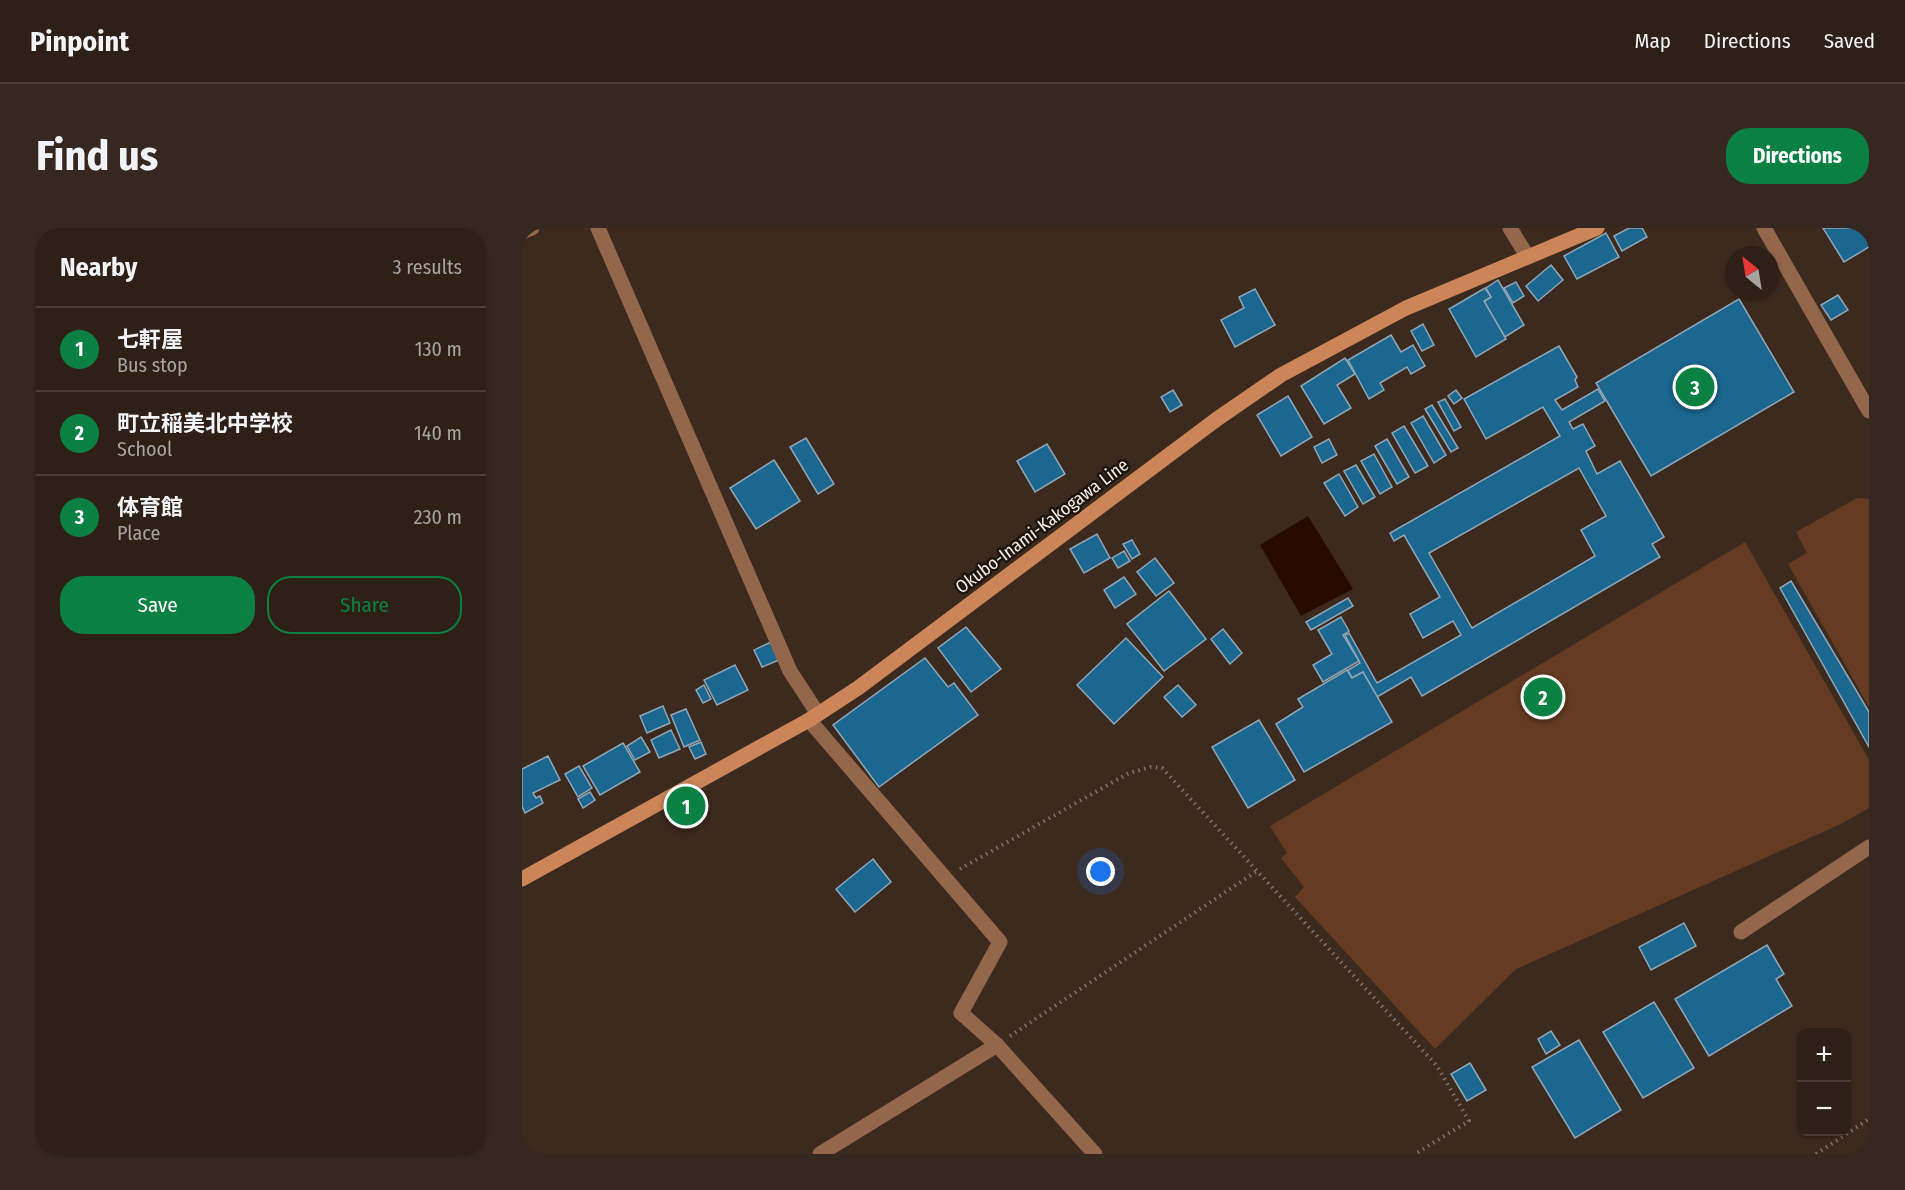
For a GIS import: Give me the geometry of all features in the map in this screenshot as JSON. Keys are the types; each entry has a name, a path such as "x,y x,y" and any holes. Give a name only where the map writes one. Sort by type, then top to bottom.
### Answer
{"main road":[{"name":"Okubo-Inami-Kakogawa Line","path":"522,879 814,717 858,688 1208,426 1281,375 1406,308 1597,228"}],"street":[{"path":"522,232 532,228"},
{"path":"598,228 790,672 814,717 944,878 1000,942 961,1013 997,1045 1095,1154"},
{"path":"1510,228 1527,256"},
{"path":"1764,228 1869,411"},
{"path":"1741,932 1869,847"},
{"path":"820,1154 997,1045"}],"path":[{"path":"944,878 1129,773 1151,767 1162,768 1437,1066 1469,1121 1415,1154"},
{"path":"997,1045 1257,872"},
{"path":"1816,1154 1869,1119"}],"shaded area":[{"path":"1857,498 1869,499 1869,707 1788,564 1807,553 1796,532"},
{"path":"1308,516 1353,589 1301,616 1260,545"},
{"path":"1745,542 1869,760 1869,808 1841,824 1516,969 1435,1049 1295,897 1304,887 1281,858 1287,853 1270,826"}],"building":[{"path":"1629,228 1642,228 1647,237 1622,251 1614,236"},
{"path":"1823,228 1869,228 1869,247 1844,262"},
{"path":"1606,233 1619,257 1577,279 1564,256"},
{"path":"1551,265 1563,280 1538,301 1526,286"},
{"path":"1498,280 1524,325 1505,337 1484,302 1491,297 1486,288"},
{"path":"1516,282 1524,296 1513,303 1504,288"},
{"path":"1485,288 1491,297 1484,301 1506,339 1476,357 1449,309"},
{"path":"1255,289 1275,325 1235,347 1221,320 1244,308 1239,297"},
{"path":"1838,295 1848,310 1831,320 1821,305"},
{"path":"1740,300 1794,392 1651,476 1596,383"},
{"path":"1423,324 1434,345 1422,351 1411,331"},
{"path":"1391,335 1401,352 1413,345 1425,366 1411,374 1407,367 1380,383 1384,390 1369,399 1348,360"},
{"path":"1559,346 1577,377 1575,380 1578,387 1555,400 1562,410 1598,389 1605,401 1569,422 1573,429 1583,424 1595,446 1586,451 1597,474 1620,461 1664,537 1652,544 1660,557 1422,696 1411,677 1377,697 1363,672 1352,678 1348,670 1360,663 1345,635 1349,633 1377,683 1461,635 1453,621 1423,638 1410,614 1440,597 1404,535 1394,541 1390,533 1560,436 1543,407 1486,439 1464,399","holes":["1579,468 1606,516 1581,530 1595,556 1472,628 1429,553"]},
{"path":"1345,358 1355,374 1337,385 1351,408 1324,424 1301,386"},
{"path":"1173,390 1182,405 1170,412 1161,397"},
{"path":"1456,390 1462,398 1454,404 1448,396"},
{"path":"1288,396 1312,437 1281,456 1257,415"},
{"path":"1445,399 1461,427 1454,431 1438,402"},
{"path":"1432,405 1458,448 1451,452 1425,409"},
{"path":"1423,416 1446,455 1434,463 1411,423"},
{"path":"1404,426 1428,466 1415,473 1392,433"},
{"path":"806,438 834,484 818,494 790,447"},
{"path":"1329,439 1337,455 1322,463 1314,447"},
{"path":"1387,439 1409,477 1397,484 1375,446"},
{"path":"1047,444 1065,474 1035,492 1017,461"},
{"path":"1374,454 1392,487 1380,494 1361,461"},
{"path":"774,460 800,501 756,529 730,488"},
{"path":"1356,465 1375,497 1363,504 1344,471"},
{"path":"1339,474 1358,507 1345,516 1324,483"},
{"path":"1097,534 1110,558 1084,573 1070,549"},
{"path":"1132,540 1140,554 1132,559 1123,544"},
{"path":"1124,551 1130,561 1118,568 1112,558"},
{"path":"1155,558 1174,583 1156,596 1137,572"},
{"path":"1124,577 1136,594 1115,608 1104,590"},
{"path":"1791,581 1869,712 1869,747 1780,588"},
{"path":"1169,591 1206,639 1164,671 1127,624"},
{"path":"1348,598 1353,606 1311,630 1306,622"},
{"path":"1341,617 1349,631 1343,635 1359,661 1323,682 1313,665 1332,654 1318,630"},
{"path":"966,627 1001,669 971,692 938,648"},
{"path":"1223,629 1242,653 1230,664 1211,639"},
{"path":"1126,638 1163,677 1114,724 1077,685"},
{"path":"771,642 779,660 762,667 754,650"},
{"path":"925,658 948,687 954,683 978,715 879,787 833,725"},
{"path":"735,665 748,690 717,705 704,680"},
{"path":"1347,670 1352,678 1363,672 1392,722 1304,772 1276,724 1303,707 1298,699"},
{"path":"704,685 711,699 703,703 696,690"},
{"path":"1178,685 1196,705 1182,717 1164,697"},
{"path":"663,706 670,723 647,733 640,716"},
{"path":"686,709 700,740 684,747 671,715"},
{"path":"1259,720 1295,780 1248,808 1212,747"},
{"path":"671,730 680,749 659,758 651,740"},
{"path":"641,737 650,752 635,760 627,746"},
{"path":"701,742 706,754 695,759 689,747"},
{"path":"623,743 640,772 600,795 583,766"},
{"path":"548,756 560,780 533,793 536,798 540,796 543,803 525,813 522,806 522,769"},
{"path":"579,766 592,788 578,797 565,774"},
{"path":"590,792 595,800 583,808 578,799"},
{"path":"873,859 891,882 855,912 836,889"},
{"path":"1684,923 1696,946 1651,970 1639,947"},
{"path":"1767,945 1784,974 1776,979 1792,1006 1709,1056 1675,999"},
{"path":"1654,1002 1694,1068 1643,1098 1603,1032"},
{"path":"1551,1031 1560,1045 1546,1054 1538,1039"},
{"path":"1579,1040 1621,1110 1575,1138 1532,1067"},
{"path":"1470,1063 1486,1090 1467,1101 1451,1074"}],"place":[{"name":"体育館","path":"1695,387"},
{"name":"町立稲美北中学校","path":"1543,697"},
{"name":"七軒屋","path":"686,806"}]}
